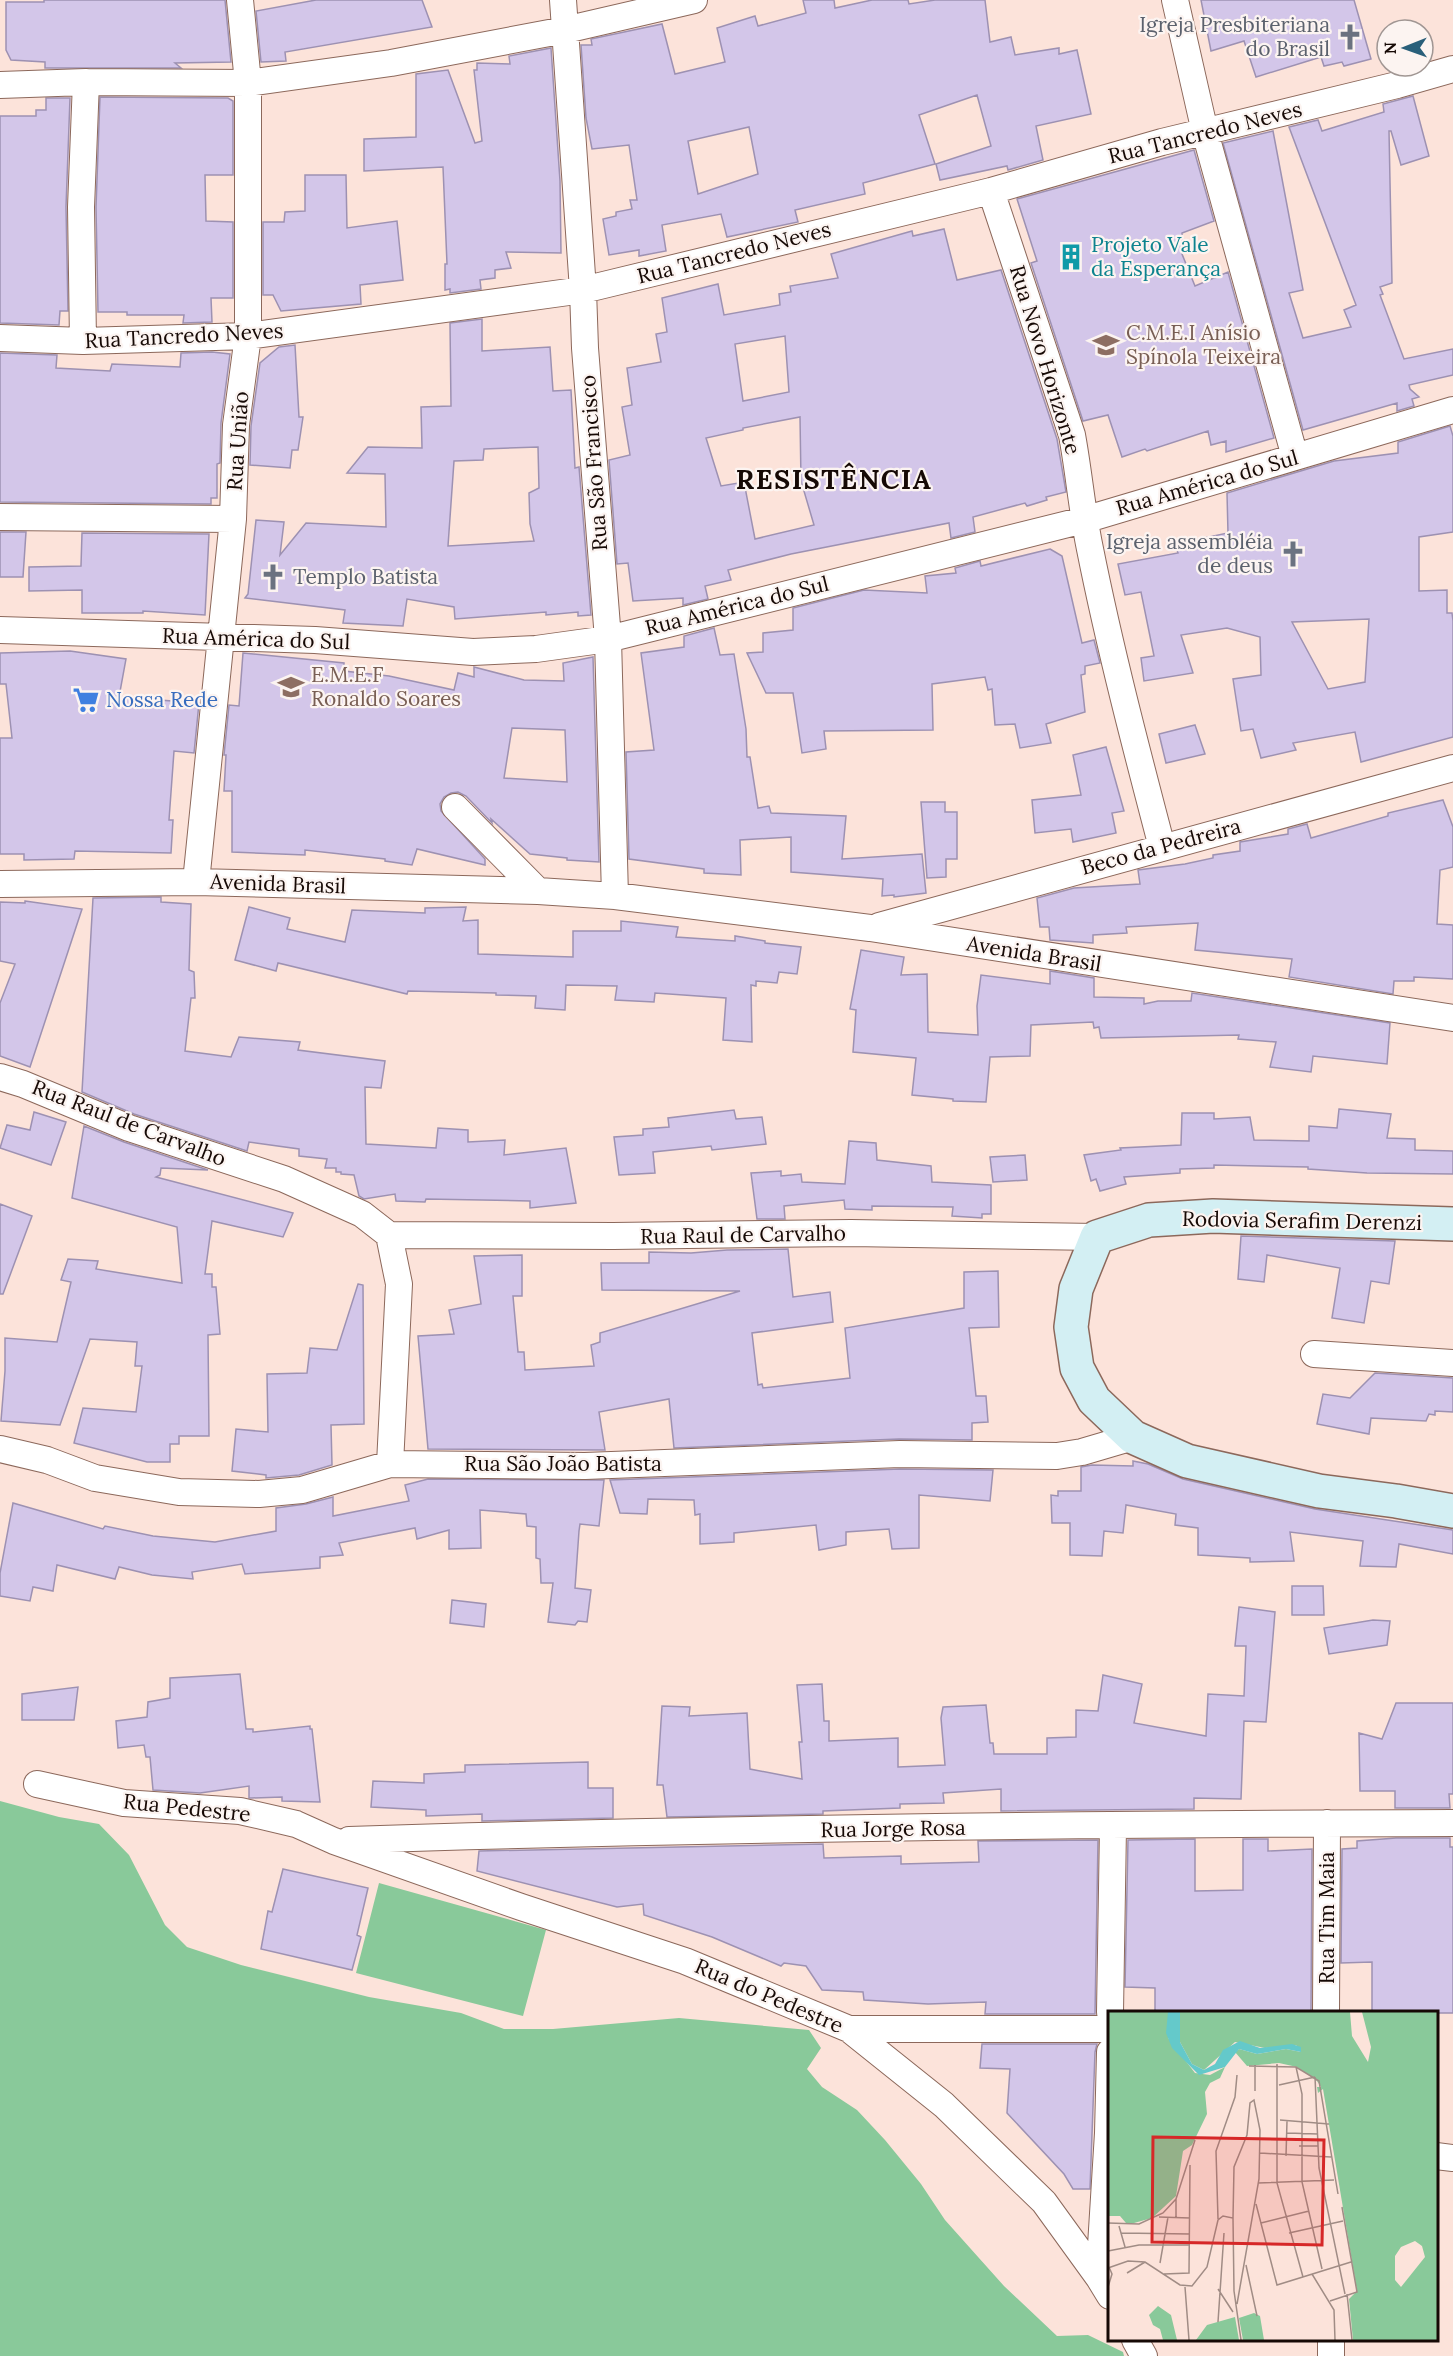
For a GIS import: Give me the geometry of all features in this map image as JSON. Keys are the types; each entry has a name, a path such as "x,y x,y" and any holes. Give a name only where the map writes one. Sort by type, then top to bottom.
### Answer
{"main road":[{"name":"Rodovia Serafim Derenzi","path":"1097,1237 1149,1220 1213,1216 1453,1224"},
{"path":"1097,1237 1076,1289 1071,1327 1077,1368 1094,1400 1134,1437 1198,1464 1319,1491 1453,1511"}],"street":[{"name":"Rua União","path":"196,882 233,519 236,425 248,336 248,83 240,0"},
{"name":"Rua São Francisco","path":"563,0 585,348 608,639 615,896"},
{"path":"0,85 86,82 248,83 391,63 565,30 694,0"},
{"path":"1175,0 1205,132 1295,457"},
{"name":"Rua Tancredo Neves","path":"0,338 83,341 248,336 583,290 991,190 1205,132 1386,88 1453,69"},
{"path":"83,341 81,207 86,82"},
{"name":"Rua Novo Horizonte","path":"991,190 1072,435 1080,475 1084,520 1109,641 1162,847"},
{"name":"Rua América do Sul","path":"0,630 315,640 473,652 536,649 608,639 1084,520 1453,410"},
{"path":"0,517 233,519"},
{"name":"Beco da Pedreira","path":"870,928 1453,768"},
{"path":"455,807 548,891"},
{"name":"Avenida Brasil","path":"0,884 196,882 548,891 615,896 870,928 1453,1018"},
{"name":"Rua Raul de Carvalho","path":"0,1077 23,1084 129,1128 284,1179 362,1214 389,1235 613,1236 851,1233 1097,1237"},
{"path":"389,1235 399,1284 390,1464"},
{"path":"1314,1354 1453,1363"},
{"name":"Rua São João Batista","path":"0,1449 47,1460 95,1478 179,1492 259,1494 302,1490 390,1464 585,1466 900,1454 1057,1456 1082,1452 1134,1437"},
{"name":"Rua Pedestre","path":"37,1784 124,1803 240,1811 296,1824 334,1841"},
{"name":"Rua Jorge Rosa","path":"334,1841 603,1832 1113,1827 1327,1822 1453,1823"},
{"name":"Rua Tim Maia","path":"1326,2011 1327,1822"},
{"path":"1110,2011 1113,1827"},
{"name":"Rua do Pedestre","path":"334,1841 521,1907 685,1961 849,2029 944,2105 1044,2202 1104,2287"},
{"path":"849,2029 1108,2029"},
{"path":"1438,2156 1453,2158"},
{"path":"1104,2287 1108,2164"},
{"path":"1136,2341 1144,2356"}],"green space":[{"path":"0,1801 59,1817 99,1824 129,1855 165,1925 187,1947 241,1965 369,1997 461,2013 504,2029 553,2029 679,2018 809,2030 821,2048 807,2069 822,2087 857,2110 885,2140 921,2184 945,2220 1004,2286 1057,2336 1088,2335 1123,2352 1124,2356 0,2356"},
{"path":"379,1883 546,1930 523,2016 356,1973"}],"building":[{"path":"44,0 225,0 231,62 175,63 181,68 45,68 45,62 11,60 6,50 6,2 44,2"},
{"path":"316,0 422,0 432,27 285,52 286,61 261,62 256,11"},
{"path":"803,0 834,0 835,8 872,0 908,0 909,4 935,0 985,0 990,42 1011,37 1015,55 1059,48 1059,54 1077,50 1091,114 1036,126 1043,160 1008,170 1007,166 940,180 936,164 991,146 977,95 919,115 935,164 863,183 865,194 795,210 798,222 727,237 721,214 662,225 666,251 639,256 639,250 609,255 603,219 616,216 616,212 632,209 630,200 637,200 629,145 592,149 586,118 581,45 592,45 591,39 662,24 675,74 725,62 717,28 755,16 758,26 806,13","holes":["749,127 758,174 698,194 688,141"]},
{"path":"1201,0 1354,0 1371,59 1344,66 1342,62 1324,66 1321,57 1256,77 1244,41 1211,51"},
{"path":"551,48 560,181 561,253 506,252 511,268 495,270 495,278 480,280 481,289 450,293 450,289 445,290 445,264 447,264 443,167 364,171 364,139 416,137 416,74 448,70 475,143 482,141 474,70 477,70 477,63 510,64 509,56"},
{"path":"1413,96 1429,156 1401,165 1391,131 1389,131 1392,283 1380,287 1383,294 1380,295 1404,359 1453,349 1453,375 1409,385 1419,397 1412,399 1414,406 1397,411 1397,403 1303,430 1223,143 1273,131 1303,290 1289,293 1303,338 1351,327 1344,310 1356,305 1289,127 1318,120 1322,131 1384,112 1383,104"},
{"path":"100,97 228,98 233,101 233,175 205,175 206,221 233,222 233,298 211,298 212,322 183,323 184,315 127,315 127,312 98,312 96,207"},
{"path":"46,98 70,98 66,207 68,311 60,311 59,325 0,323 0,116 36,116 36,110 46,110"},
{"path":"1194,150 1214,221 1182,233 1182,254 1195,286 1228,272 1274,438 1226,452 1226,441 1211,445 1208,431 1122,457 1108,415 1083,421 1031,263 1037,261 1017,199"},
{"path":"305,175 346,175 347,228 397,221 403,280 360,285 361,304 281,311 273,295 263,295 263,222 284,222 285,212 305,211"},
{"path":"944,229 957,280 1001,270 1057,439 1066,492 1046,497 1047,500 1027,506 1025,503 973,517 975,532 951,538 949,523 791,554 728,570 731,580 705,586 708,599 683,605 683,598 633,601 628,563 617,564 609,460 630,455 622,407 632,405 627,368 661,362 656,334 667,332 662,298 718,284 724,315 780,305 779,294 791,292 790,286 838,278 831,254 912,231 913,236","holes":["785,336 789,392 743,401 735,344","800,417 801,481 814,525 755,539 744,482 721,486 706,438"]},
{"path":"482,319 482,351 550,347 553,391 571,390 575,468 579,467 591,615 578,616 578,612 546,615 546,612 455,619 454,607 407,599 403,626 343,623 345,610 245,598 248,594 256,520 284,522 280,555 306,523 386,527 385,474 347,473 368,447 422,448 421,407 451,406 450,323","holes":["538,447 539,488 529,493 530,524 534,541 448,546 454,461 483,460 484,449"]},
{"path":"295,345 299,417 303,417 298,450 292,450 290,468 250,465 251,426 260,363 279,347"},
{"path":"0,353 57,355 56,368 110,371 112,364 180,367 181,353 230,354 221,423 220,463 217,464 217,498 211,498 211,504 0,502"},
{"path":"1450,426 1453,436 1453,532 1419,537 1419,591 1447,590 1447,613 1452,613 1453,621 1453,737 1361,762 1355,732 1293,743 1296,750 1261,758 1253,729 1241,731 1233,679 1261,675 1260,637 1227,628 1181,635 1193,673 1144,681 1141,658 1154,656 1141,592 1125,595 1118,564 1178,553 1175,544 1228,533 1227,493 1334,461 1398,453 1398,442","holes":["1369,619 1365,682 1328,689 1292,622"]},
{"path":"0,532 26,532 23,577 0,577"},
{"path":"82,533 209,534 205,615 143,611 143,613 82,613 82,590 29,591 29,567 81,566"},
{"path":"1050,549 1062,556 1082,643 1094,640 1100,663 1085,666 1085,674 1081,675 1085,712 1046,724 1051,743 1020,748 1015,724 995,725 992,689 988,690 985,677 932,684 933,730 824,731 826,749 802,753 793,693 766,693 747,653 763,652 763,633 793,630 793,608 864,590 927,593 925,576 956,573 955,568 980,561 981,566"},
{"path":"714,628 720,655 734,654 746,729 747,757 750,757 758,808 769,806 771,813 846,816 842,859 922,854 926,893 894,897 894,895 882,896 883,879 791,872 791,837 740,840 741,875 704,873 704,869 629,859 626,752 654,750 641,653 684,647 684,636"},
{"path":"70,651 126,659 119,697 199,703 194,753 174,751 169,820 173,820 171,853 75,851 74,859 24,860 24,854 0,854 0,738 12,738 6,684 0,684 0,653"},
{"path":"243,653 344,663 344,671 389,676 454,690 458,673 474,677 474,667 524,680 564,681 563,663 593,657 599,862 530,854 491,819 492,823 466,796 458,792 444,797 440,804 441,811 485,859 485,865 417,849 412,865 385,861 385,859 305,850 305,855 232,852 232,791 224,791 226,755 224,755 229,705 239,706","holes":["512,728 565,730 567,782 504,778"]},
{"path":"1195,725 1205,754 1166,763 1159,734"},
{"path":"1106,747 1124,811 1112,813 1116,833 1073,842 1071,829 1035,833 1032,800 1081,795 1073,755"},
{"path":"1443,800 1453,827 1453,867 1440,870 1437,924 1453,925 1453,979 1414,977 1414,981 1394,981 1393,994 1289,977 1292,959 1195,950 1198,923 1126,927 1127,933 1093,935 1093,943 1050,940 1049,927 1040,927 1037,898 1074,888 1140,884 1138,870 1185,864 1213,858 1213,855 1240,851 1240,842 1288,834 1288,829 1307,824 1311,838 1388,816 1388,813"},
{"path":"921,802 945,802 945,812 957,812 957,859 946,859 946,877 927,878"},
{"path":"161,897 161,902 191,904 189,970 194,972 195,998 191,998 185,1051 231,1057 239,1037 300,1042 298,1050 385,1061 381,1088 365,1087 366,1144 436,1148 438,1128 468,1130 468,1142 505,1140 504,1155 566,1148 576,1203 530,1208 530,1201 426,1199 425,1202 396,1201 395,1194 364,1199 359,1196 354,1175 341,1174 341,1172 336,1172 336,1168 325,1168 327,1159 299,1156 299,1149 249,1142 247,1151 134,1114 82,1092 93,898"},
{"path":"25,901 82,909 30,1067 0,1056 0,1003 15,964 0,961 0,902 25,903"},
{"path":"249,907 290,918 287,929 345,942 352,910 425,913 425,908 466,907 463,921 478,920 478,954 573,957 573,931 621,931 621,921 678,927 676,937 735,941 735,936 765,941 765,943 801,947 797,974 779,972 777,983 756,981 756,986 751,985 752,1042 723,1040 726,998 655,993 654,1002 615,1000 617,986 566,985 565,1010 535,1008 536,996 408,991 407,994 278,963 276,971 235,960"},
{"path":"861,950 904,957 901,975 927,974 928,1032 978,1035 977,1006 981,975 1050,984 1050,971 1094,978 1094,997 1144,998 1144,1004 1158,1001 1191,1001 1192,993 1390,1023 1387,1064 1313,1056 1311,1072 1270,1067 1276,1042 1238,1039 1239,1035 1101,1038 1099,1027 1094,1028 1093,1022 1031,1025 1030,1056 990,1057 986,1102 953,1101 953,1099 912,1095 916,1058 853,1052 856,1010 850,1009"},
{"path":"1339,1109 1391,1114 1387,1138 1415,1139 1415,1150 1453,1151 1453,1174 1367,1173 1308,1169 1308,1167 1214,1165 1214,1168 1180,1169 1180,1173 1124,1177 1126,1184 1100,1191 1096,1179 1091,1181 1084,1155 1121,1150 1120,1148 1181,1145 1182,1113 1214,1113 1214,1119 1250,1117 1254,1140 1309,1141 1309,1126 1337,1128"},
{"path":"734,1110 736,1119 762,1117 766,1144 712,1150 711,1146 653,1152 655,1173 619,1175 614,1137 643,1135 643,1129 669,1127 668,1118"},
{"path":"34,1112 66,1122 51,1165 0,1148 7,1125 30,1130"},
{"path":"84,1126 208,1170 161,1168 160,1175 156,1177 293,1213 283,1237 212,1221 205,1274 212,1274 212,1287 216,1287 220,1334 208,1335 209,1436 179,1436 179,1444 170,1444 170,1462 147,1462 74,1443 83,1408 136,1412 142,1366 135,1366 137,1342 90,1339 60,1425 1,1421 5,1338 57,1342 71,1282 61,1280 68,1259 98,1261 96,1269 182,1283 177,1227 72,1198"},
{"path":"849,1141 876,1143 877,1160 931,1166 932,1182 991,1185 991,1214 982,1214 982,1218 952,1216 953,1207 872,1206 872,1210 845,1209 844,1200 784,1206 785,1219 757,1219 751,1173 781,1171 781,1176 801,1174 802,1182 845,1184"},
{"path":"1025,1155 1027,1180 993,1182 990,1157"},
{"path":"0,1204 32,1216 3,1294 0,1294"},
{"path":"1241,1236 1395,1241 1389,1284 1371,1281 1364,1323 1332,1318 1340,1268 1267,1255 1264,1282 1238,1279"},
{"path":"788,1249 793,1297 830,1292 833,1322 752,1333 758,1385 762,1384 763,1388 850,1378 845,1328 964,1308 964,1272 998,1271 999,1327 969,1328 976,1396 986,1396 988,1422 972,1423 972,1440 899,1439 674,1448 669,1399 599,1412 605,1450 428,1449 418,1336 454,1334 449,1310 481,1304 474,1256 522,1255 522,1296 513,1296 518,1352 524,1352 525,1370 594,1366 591,1345 600,1342 600,1333 740,1291 602,1290 601,1263 649,1263 649,1252 691,1253"},
{"path":"358,1284 363,1285 364,1424 331,1425 332,1465 299,1475 266,1478 266,1475 232,1471 236,1429 268,1432 267,1374 307,1373 310,1348 337,1350"},
{"path":"1375,1373 1453,1378 1453,1412 1435,1411 1435,1415 1429,1414 1426,1421 1371,1418 1369,1434 1317,1424 1323,1394 1350,1398"},
{"path":"1133,1461 1148,1464 1183,1479 1315,1509 1453,1530 1453,1554 1399,1544 1396,1567 1360,1566 1363,1541 1290,1532 1294,1561 1250,1562 1250,1558 1198,1555 1198,1528 1175,1525 1176,1514 1126,1505 1123,1533 1104,1531 1102,1556 1070,1555 1070,1523 1052,1523 1051,1495 1058,1496 1058,1491 1081,1491 1081,1467 1133,1466"},
{"path":"900,1469 993,1470 990,1501 919,1495 919,1548 892,1549 889,1529 846,1532 846,1545 819,1550 816,1525 734,1533 734,1542 700,1544 700,1514 695,1515 694,1500 648,1499 647,1514 620,1513 610,1480"},
{"path":"428,1479 604,1480 599,1526 580,1524 579,1531 575,1588 591,1590 587,1622 578,1621 575,1625 548,1622 553,1583 541,1583 540,1559 536,1558 536,1527 527,1526 526,1514 480,1510 481,1548 449,1549 449,1530 417,1539 415,1528 339,1543 343,1555 320,1557 320,1568 245,1574 242,1564 192,1572 193,1579 152,1575 119,1567 115,1579 57,1565 53,1591 33,1587 30,1601 0,1596 0,1573 13,1503 103,1529 105,1526 153,1536 215,1542 276,1531 276,1508 333,1497 333,1516 409,1501 405,1485"},
{"path":"1292,1586 1323,1586 1324,1615 1292,1615"},
{"path":"452,1600 486,1604 484,1627 450,1623"},
{"path":"1239,1607 1275,1612 1266,1722 1244,1721 1241,1799 1194,1798 1194,1809 1001,1811 1001,1789 943,1793 944,1803 900,1804 900,1808 823,1811 823,1814 667,1817 663,1785 657,1785 662,1706 690,1707 689,1716 747,1713 750,1769 802,1779 799,1742 802,1742 797,1685 822,1684 824,1721 829,1721 829,1741 898,1738 898,1767 945,1765 941,1718 943,1707 986,1705 990,1743 993,1743 994,1754 1047,1754 1047,1738 1076,1737 1076,1710 1098,1711 1103,1675 1142,1684 1134,1723 1206,1736 1208,1694 1244,1696 1246,1646 1235,1646"},
{"path":"1373,1620 1390,1621 1387,1645 1329,1654 1324,1628"},
{"path":"240,1674 246,1729 253,1729 253,1732 310,1726 312,1729 320,1802 282,1801 282,1797 249,1798 249,1786 200,1793 153,1790 150,1757 146,1757 144,1745 118,1748 116,1721 147,1717 148,1702 170,1698 170,1678"},
{"path":"78,1687 74,1720 22,1720 22,1694"},
{"path":"1396,1703 1453,1703 1453,1794 1449,1794 1450,1808 1395,1808 1395,1791 1360,1791 1359,1733 1382,1739"},
{"path":"588,1762 588,1788 613,1788 613,1818 482,1821 482,1814 426,1816 426,1810 371,1807 373,1781 424,1783 424,1774 465,1772 465,1765"},
{"path":"1450,1838 1450,1847 1453,1847 1453,2013 1372,2011 1372,1962 1341,1963 1342,1849 1357,1848 1357,1841"},
{"path":"1195,1839 1195,1891 1243,1890 1243,1839 1268,1839 1268,1851 1312,1849 1311,2011 1155,2011 1155,1988 1125,1987 1128,1840"},
{"path":"1098,1840 1095,2014 985,2014 986,2002 928,2004 864,2000 863,1992 822,1990 806,1966 784,1963 781,1966 712,1937 644,1915 643,1904 617,1907 477,1871 479,1851 823,1844 824,1858 901,1856 901,1864 979,1862 978,1841"},
{"path":"283,1869 368,1888 357,1935 361,1937 352,1970 261,1949 268,1911 272,1912"},
{"path":"982,2044 1097,2044 1090,2189 1073,2189 1064,2174 1007,2113 1010,2069 980,2068"}],"place":[{"name":"Igreja Presbiteriana do Brasil","path":"1350,37"},
{"name":"Projeto Vale da Esperança","path":"1071,257"},
{"name":"C.M.E.I Anísio Spínola Teixeira","path":"1106,345"},
{"name":"Igreja assembléia de deus","path":"1293,554"},
{"name":"Templo Batista","path":"273,577"},
{"name":"E.M.E.F Ronaldo Soares","path":"291,687"},
{"name":"Nossa Rede","path":"86,700"}],"district":[{"name":"RESISTÊNCIA","path":"834,480"}]}
